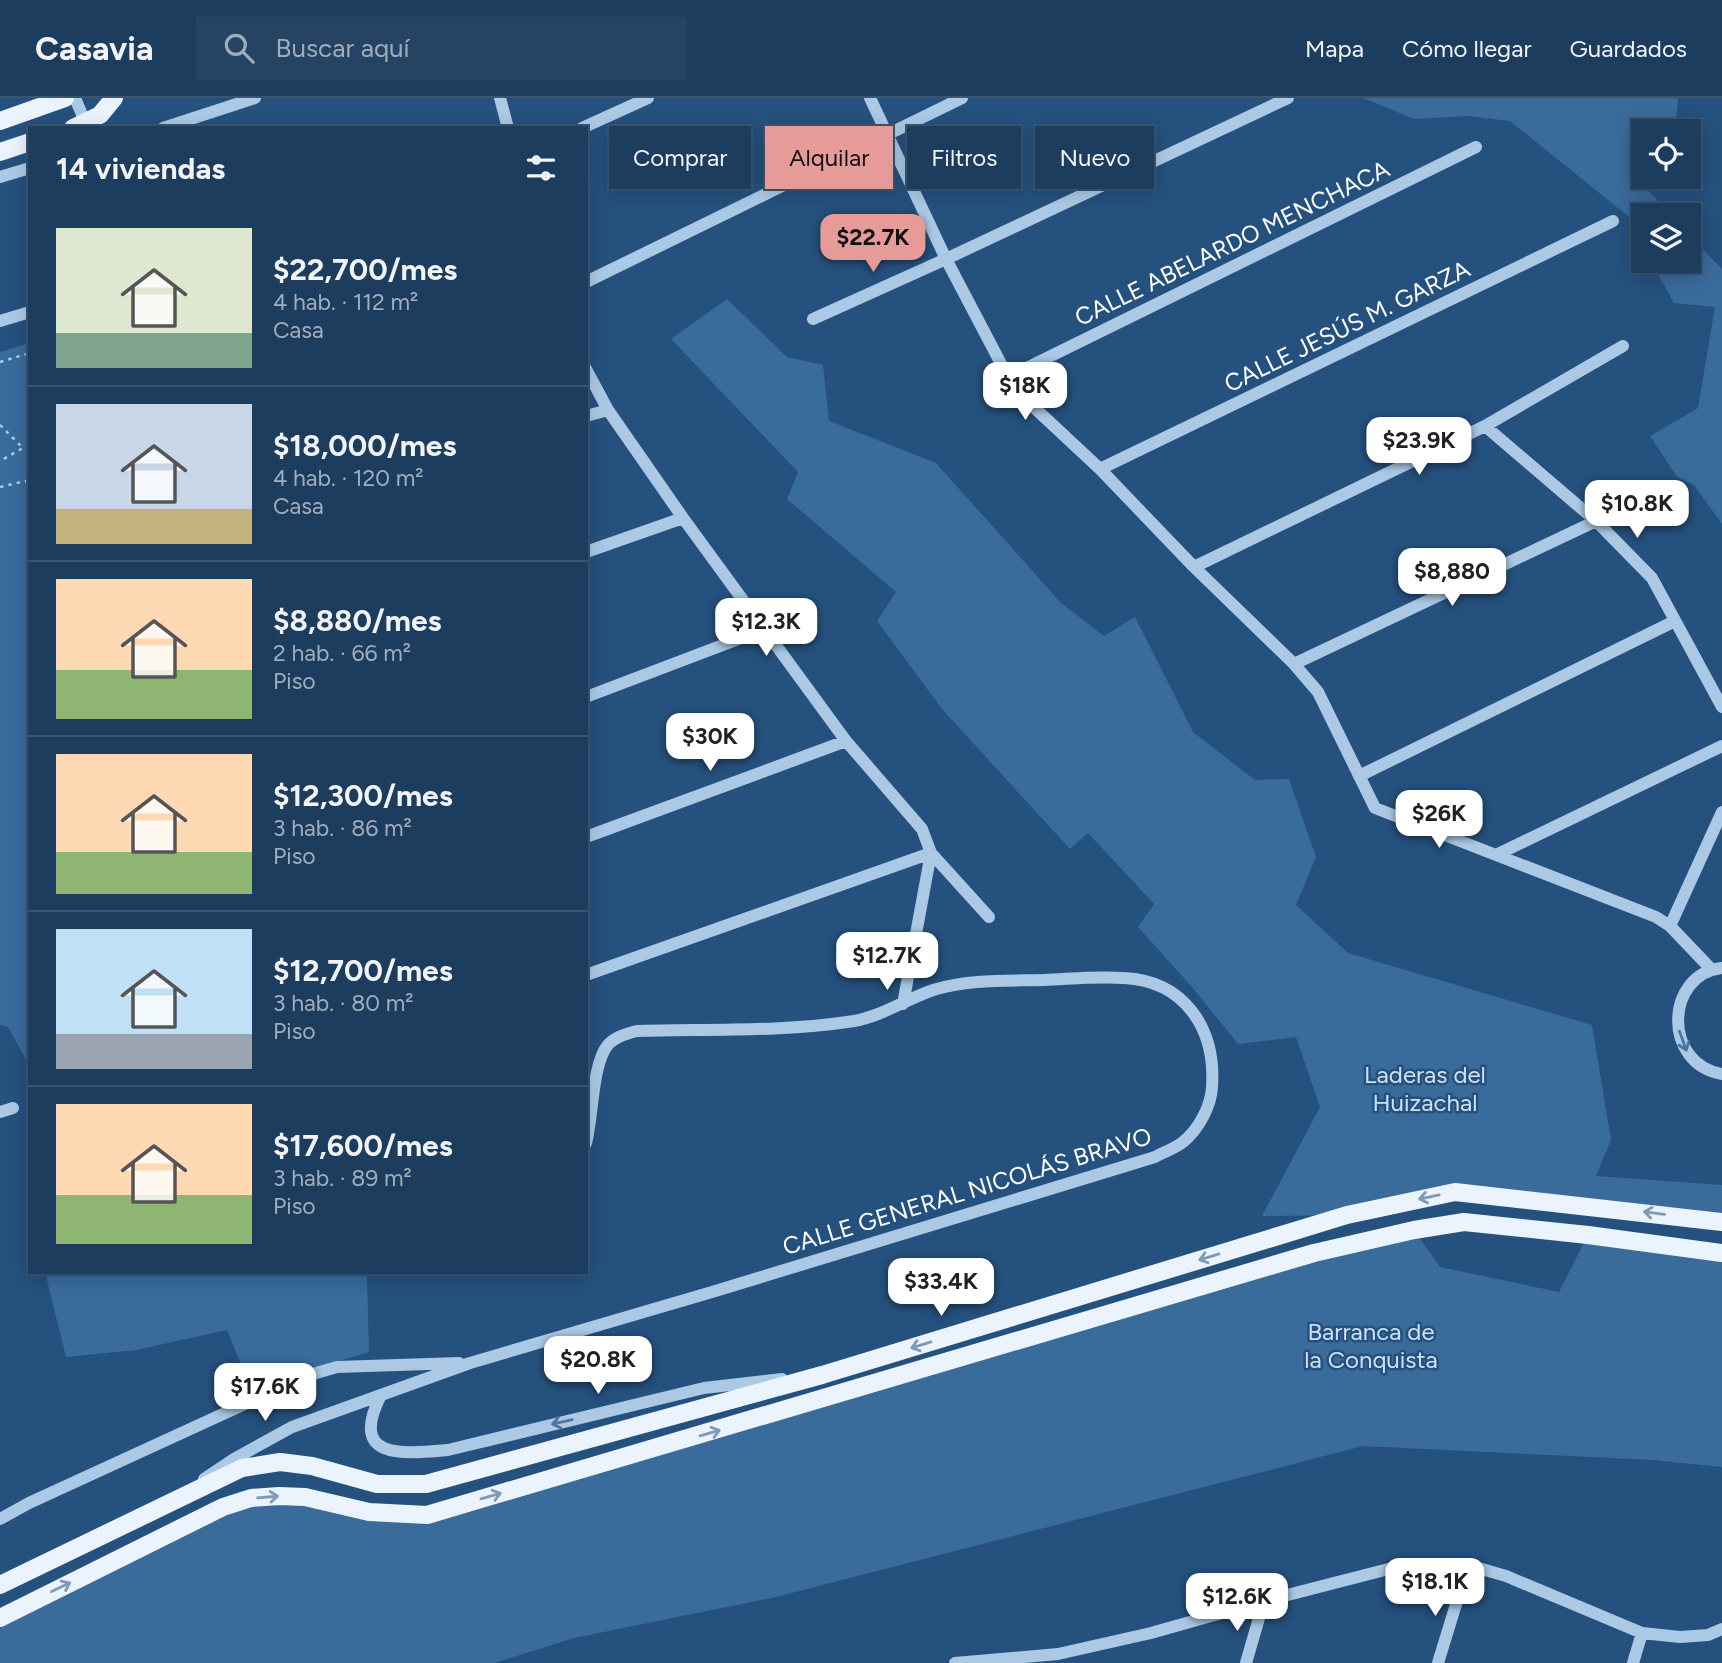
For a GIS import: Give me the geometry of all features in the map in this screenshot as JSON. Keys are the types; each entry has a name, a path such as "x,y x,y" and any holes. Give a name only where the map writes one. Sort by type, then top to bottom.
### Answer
{"main road":[{"path":"0,121 65,98"},
{"path":"79,126 100,115 114,98"},
{"path":"0,152 28,143"},
{"path":"0,1585 242,1468 280,1462 312,1466 377,1484 426,1484 822,1375 1347,1215 1455,1192 1628,1209 1722,1222"},
{"path":"0,1618 223,1507 251,1499 305,1497 369,1512 427,1515 1314,1254 1414,1230 1464,1222 1588,1234 1722,1253"}],"street":[{"path":"75,98 79,126"},
{"path":"169,126 255,98"},
{"path":"500,98 507,126"},
{"path":"586,126 648,98"},
{"path":"870,98 883,126"},
{"path":"893,132 962,98"},
{"path":"813,319 946,260 1288,98"},
{"name":"CALLE ABELARDO MENCHACA","path":"1008,377 1476,147"},
{"path":"893,148 946,260 1008,377 1025,399 1100,469 1194,567 1294,664 1318,692 1375,808 1656,917 1670,926 1717,969 1686,989 1676,1019 1684,1050 1707,1072 1722,1074"},
{"path":"0,177 28,169"},
{"path":"588,281 776,189"},
{"name":"CALLE JESÚS M. GARZA","path":"1100,469 1613,221"},
{"path":"0,321 28,313"},
{"path":"1194,567 1485,426 1623,346"},
{"path":"588,373 608,410 683,518 846,741 922,830 931,853 989,917"},
{"path":"588,415 608,410"},
{"path":"1485,426 1596,522 1652,579 1722,707"},
{"path":"588,551 683,518"},
{"path":"1294,664 1596,522"},
{"path":"1359,776 1675,621"},
{"path":"588,696 765,629"},
{"path":"588,836 846,741"},
{"path":"1498,854 1722,746"},
{"path":"1670,926 1722,812"},
{"path":"588,974 931,853"},
{"path":"903,1004 931,853"},
{"name":"CALLE GENERAL NICOLÁS BRAVO","path":"175,1500 234,1459 292,1427 470,1363 1155,1157 1183,1142 1203,1117 1211,1095 1213,1071 1210,1045 1198,1018 1181,997 1154,984 1125,978 972,982 934,990 857,1020 800,1027 636,1031 621,1035 608,1044 600,1059 588,1131"},
{"path":"0,1112 13,1108"},
{"name":"CALLE GENERAL NICOLÁS BRAVO","path":"0,1519 29,1503 306,1376 337,1367 470,1363"},
{"path":"381,1395 372,1412 372,1437 380,1447 393,1452 413,1453 447,1450 704,1388 822,1375"},
{"path":"955,1663 1057,1659 1408,1564 1468,1565 1506,1576 1642,1633 1680,1637 1708,1635 1722,1629"},
{"path":"1438,1663 1468,1565"},
{"path":"1246,1663 1264,1601"},
{"path":"1633,1663 1642,1633"}],"path":[{"path":"0,362 28,354"},
{"path":"0,425 23,448 0,461"},
{"path":"0,487 28,480"}],"green space":[{"path":"1363,98 1678,98 1676,119 1631,119 1631,189 1647,189 1660,203 1631,203 1631,222 1628,216 1510,121 1467,116 1414,119"},
{"path":"1701,247 1722,269 1722,524 1694,485 1677,477 1650,436 1698,408 1715,307 1674,303 1658,273 1701,273"},
{"name":"Laderas del Huizachal","path":"727,299 787,357 823,365 829,421 936,463 1061,603 1104,636 1135,617 1193,732 1255,780 1289,779 1316,857 1296,905 1348,953 1592,1025 1611,1140 1596,1176 1722,1185 1722,1222 1455,1192 1347,1215 1262,1216 1320,1107 1296,1037 1238,1044 1138,927 1154,904 1088,833 1070,849 942,709 877,621 896,592 787,499 798,472 671,339"},
{"path":"28,344 28,1063 8,1027 0,1025 0,352"},
{"name":"Barranca de la Conquista","path":"1414,1230 1440,1267 1559,1292 1588,1235 1722,1253 1722,1467 1652,1460 1363,1446 776,1597 574,1638 494,1663 0,1663 0,1619 251,1498 427,1515"},
{"path":"45,1274 378,1274 367,1276 369,1352 250,1387 227,1330 136,1350 66,1357"}]}
